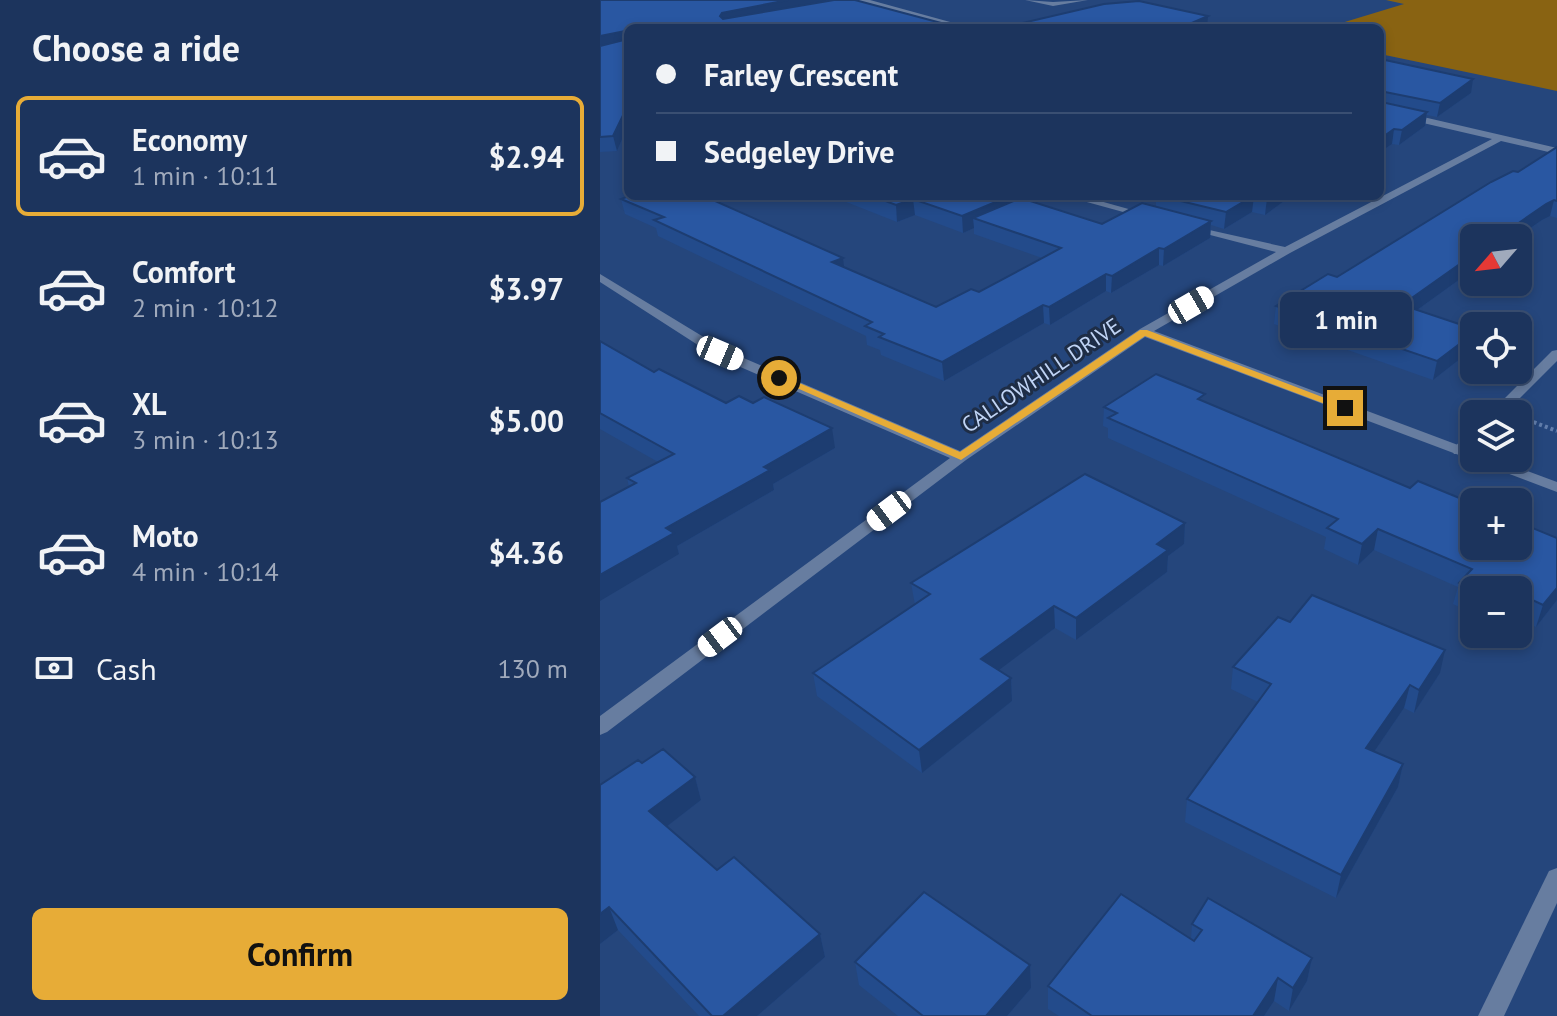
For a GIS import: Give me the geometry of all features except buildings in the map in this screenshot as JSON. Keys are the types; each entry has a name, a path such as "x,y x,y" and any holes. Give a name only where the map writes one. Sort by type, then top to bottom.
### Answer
{"street":[{"path":"833,7 863,0 954,24"},
{"path":"1028,0 1053,4 1085,0"},
{"path":"1384,111 1557,151"},
{"name":"CALLOWHILL DRIVE","path":"1384,199 1500,138"},
{"path":"1086,200 1154,217"},
{"name":"CALLOWHILL DRIVE","path":"600,727 961,457 1144,332 1383,200"},
{"path":"1184,225 1286,251"},
{"path":"600,277 720,353 961,457"},
{"path":"1144,332 1459,451"},
{"path":"1510,400 1557,354"},
{"path":"1516,472 1557,487"},
{"path":"1491,1016 1557,878"}],"path":[{"path":"1532,422 1557,431"}],"shaded area":[{"path":"1386,0 1557,0 1557,91 1384,55 1384,24 1338,24 1404,4"}],"route":[{"path":"779,378 961,457 1144,332 1345,408"}]}
